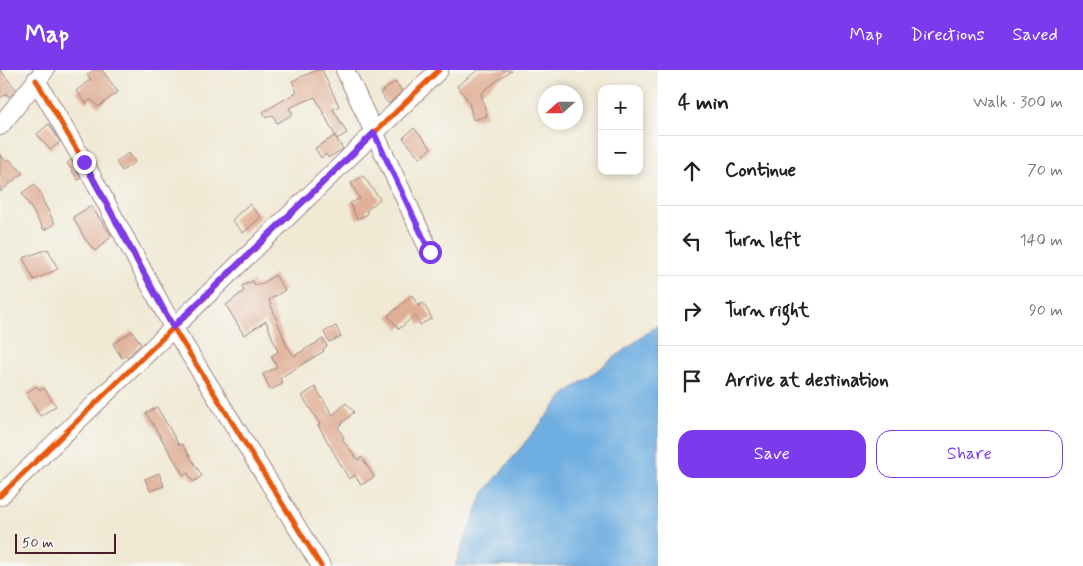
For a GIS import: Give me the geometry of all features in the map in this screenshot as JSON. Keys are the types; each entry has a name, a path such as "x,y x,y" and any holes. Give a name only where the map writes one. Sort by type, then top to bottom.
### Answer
{"street":[{"path":"345,70 430,252"},
{"path":"0,496 439,70"},
{"path":"0,126 40,75 84,162 173,327 321,566"}],"water":[{"path":"658,325 658,566 455,566 483,494 564,395"}],"building":[{"path":"0,70 16,89 9,97 7,94 0,98"},
{"path":"94,70 102,70 118,92 98,107 91,99 86,103 76,91 91,79 87,75"},
{"path":"317,70 322,70 339,106 333,109 347,133 337,139 315,97 289,108 293,114 277,123 273,115 266,118 263,112 297,92 292,81"},
{"path":"478,70 511,70 481,93 487,116 473,120 469,102 457,86"},
{"path":"395,82 402,91 389,104 380,93"},
{"path":"49,124 60,142 50,150 37,134"},
{"path":"414,128 431,148 420,158 403,138"},
{"path":"335,136 343,149 328,158 326,154 321,158 315,148"},
{"path":"129,153 135,162 122,171 116,162"},
{"path":"0,154 6,161 9,159 23,173 0,192"},
{"path":"71,160 81,178 78,180 67,163"},
{"path":"363,176 380,199 366,211 368,214 357,219 350,203 360,199 351,183"},
{"path":"34,184 42,195 41,197 55,224 44,230 22,193"},
{"path":"249,204 261,217 243,233 232,220"},
{"path":"91,206 112,236 95,251 85,239 73,217"},
{"path":"48,249 58,269 34,280 23,258"},
{"path":"275,275 285,290 269,300 286,344 294,356 323,339 327,346 323,349 324,351 280,378 283,384 270,390 263,374 277,367 271,356 278,352 266,321 244,335 226,305 244,291 242,286 253,281 255,285 260,283 260,285"},
{"path":"412,295 418,306 423,303 432,318 420,325 415,315 399,329 388,316"},
{"path":"336,326 341,337 329,342 324,332"},
{"path":"132,331 141,344 128,357 126,355 122,358 113,344"},
{"path":"37,386 40,390 44,388 56,406 40,416 26,393"},
{"path":"315,387 333,415 346,403 354,412 338,427 344,438 342,439 358,460 362,457 374,477 361,485 355,475 349,479 318,425 320,424 302,396"},
{"path":"157,407 179,445 182,444 202,476 193,482 188,473 184,476 146,413"},
{"path":"159,473 164,486 150,491 145,479"}],"cycle path":[{"path":"0,496 439,70"},
{"path":"36,80 84,162 173,327 321,566"}],"route":[{"path":"84,162 173,327 374,133 430,252"}]}
